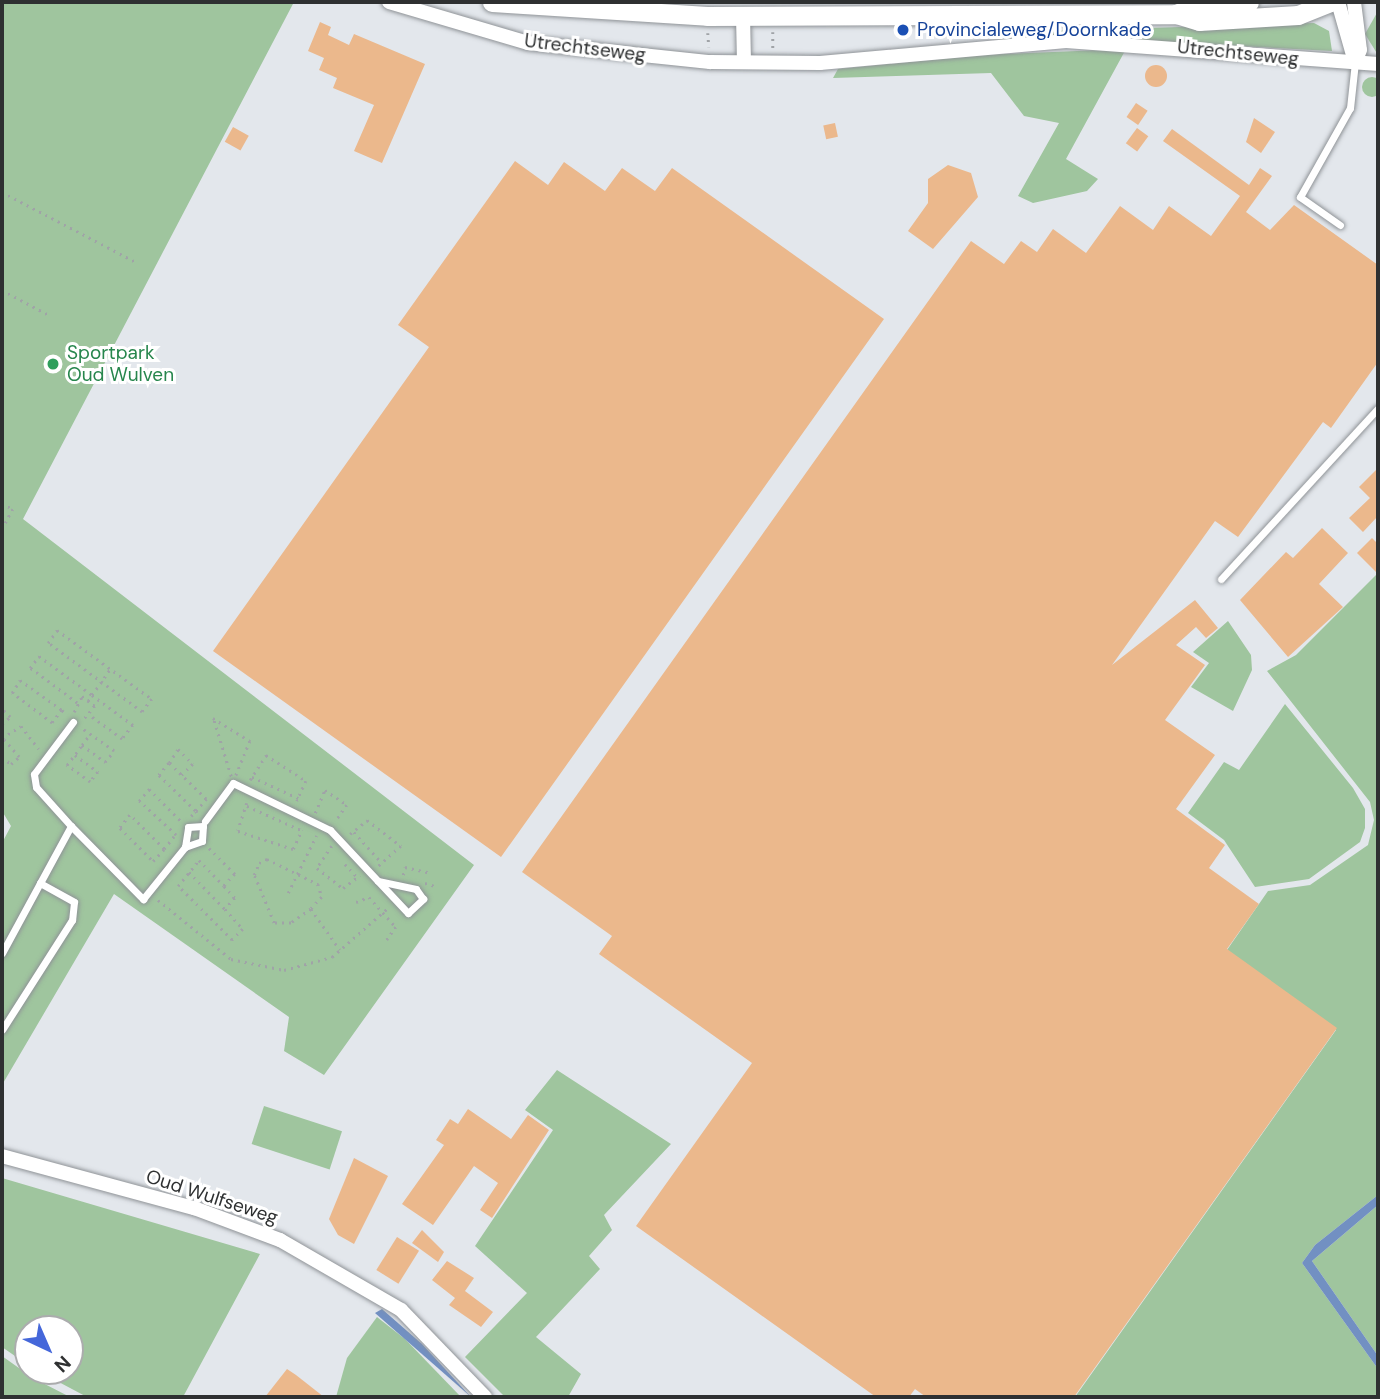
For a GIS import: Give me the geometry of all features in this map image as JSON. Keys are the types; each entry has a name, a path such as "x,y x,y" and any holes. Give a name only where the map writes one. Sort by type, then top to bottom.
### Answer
{"main road":[{"name":"Utrechtseweg","path":"492,2 1176,14 1225,2 1250,2"},
{"name":"Utrechtseweg","path":"1176,14 1199,21 1298,15 1330,2"}],"street":[{"name":"Utrechtseweg","path":"389,2 528,43 744,62 820,63 1066,41 1378,64"},
{"path":"1338,2 1355,62"},
{"path":"1354,2 1360,50 1355,62"},
{"path":"742,8 744,62"},
{"name":"Oud Wulfseweg","path":"2,1156 194,1208 281,1240 401,1310 485,1397"}],"lane":[{"path":"1225,2 1237,19"},
{"path":"1340,225 1300,197 1350,108 1355,62"},
{"path":"1221,579 1378,408"},
{"path":"76,718 46,757 33,781 71,826 127,890 142,899 150,894 185,847 202,841 203,826 186,826 185,847"},
{"path":"205,821 233,783 330,830 408,913 423,899 400,883 378,881"},
{"path":"2,953 71,826"},
{"path":"2,1030 76,909 40,883"}],"path":[{"path":"2,192 138,263"},
{"path":"2,290 49,315"},
{"path":"2,503 13,509 2,530"},
{"path":"57,630 152,699 142,712 101,682 48,643 57,630"},
{"path":"77,703 30,668 39,656 133,725 122,739 89,715"},
{"path":"88,701 110,668"},
{"path":"62,710 52,723 12,693 20,680 62,710 76,718 85,720 95,706 82,696 71,709 76,718 90,734 114,751 105,762 82,745"},
{"path":"2,709 10,717 2,724"},
{"path":"213,718 250,741 233,783 229,770 213,718"},
{"path":"2,757 11,764 19,757 3,739 26,721"},
{"path":"21,726 46,757"},
{"path":"75,755 98,772 90,782 67,765 90,734"},
{"path":"182,775 193,764 178,749 159,775 196,811"},
{"path":"293,810 306,781 267,755 252,777 247,805 238,831 293,849 326,790 347,805 330,830"},
{"path":"164,849 130,816 120,828 153,861 186,826 206,799 169,763"},
{"path":"252,777 298,798"},
{"path":"186,826 149,789 139,802 235,898 225,909"},
{"path":"247,805 302,830"},
{"path":"367,820 401,846 382,863 343,888 317,867 341,839 353,831 367,820"},
{"path":"288,893 321,824"},
{"path":"353,831 382,863"},
{"path":"202,841 235,874 224,886"},
{"path":"189,872 243,929 232,940 177,886 208,847"},
{"path":"267,859 297,873 323,891 312,909 282,925 268,917 254,869 267,859"},
{"path":"400,883 405,867 431,873"},
{"path":"150,894 231,959 264,969 311,966 341,950 395,901"},
{"path":"356,902 369,897 396,927 387,940"},
{"path":"312,909 341,950"}],"green space":[{"path":"2,2 294,2 23,519 474,865 324,1075 284,1051 289,1017 114,894 2,1085 2,843 11,826 2,811"},
{"path":"1378,11 1378,55 1365,34"},
{"path":"1314,23 1329,31 1332,51 1051,36 1047,31"},
{"path":"1126,49 1066,159 1098,179 1087,191 1033,203 1018,196 1059,123 1024,116 991,73 833,78 838,69 980,55"},
{"path":"1372,77 1379,80 1382,87 1379,94 1372,97 1365,94 1362,87 1365,80"},
{"path":"1378,573 1378,1195 1315,1245 1302,1263 1378,1369 1378,1397 1075,1397 1336,1030 1227,950 1268,891 1310,885 1368,845 1374,820 1370,802 1267,671 1296,655"},
{"path":"1228,621 1251,655 1252,670 1233,711 1191,687 1209,663 1193,652"},
{"path":"1285,704 1353,788 1365,809 1365,828 1360,842 1309,879 1255,887 1224,840 1188,813 1224,762 1239,770"},
{"path":"557,1070 671,1144 604,1215 612,1230 589,1256 600,1269 536,1337 581,1374 568,1397 505,1397 465,1357 527,1293 475,1246 553,1130 525,1110"},
{"path":"264,1106 342,1131 330,1169 252,1144"},
{"path":"2,1178 260,1254 183,1397 87,1397 64,1385 84,1385 84,1315 14,1315 14,1355 2,1347"},
{"path":"1378,1205 1378,1356 1312,1261"},
{"path":"377,1317 405,1339 461,1397 336,1397 347,1358"},
{"path":"2,1356 14,1365 14,1385 47,1385 70,1397 2,1397"}],"water":[{"path":"1378,1195 1378,1205 1312,1261 1378,1356 1378,1369 1302,1263 1315,1245"},
{"path":"382,1309 422,1344 471,1397 375,1313"}],"building":[{"path":"320,22 331,27 328,35 349,45 354,34 425,64 382,163 354,151 374,105 333,88 337,78 319,70 324,58 308,51"},
{"path":"1152,65 1160,65 1167,72 1167,80 1160,87 1152,87 1145,80 1145,72"},
{"path":"1136,103 1148,111 1138,125 1126,117"},
{"path":"1254,118 1275,132 1261,153 1246,142"},
{"path":"835,123 838,137 826,139 823,125"},
{"path":"233,127 249,136 241,151 225,142"},
{"path":"1137,128 1148,136 1137,152 1126,143"},
{"path":"1172,129 1249,185 1260,168 1272,176 1246,212 1270,230 1294,205 1378,265 1378,362 1331,428 1323,422 1238,537 1215,521 1112,665 1195,600 1218,628 1206,638 1196,627 1176,645 1205,665 1165,720 1215,755 1176,809 1225,845 1209,868 1259,904 1227,949 1337,1028 1074,1397 926,1397 915,1389 909,1397 876,1397 636,1226 752,1063 599,954 612,936 522,872 971,241 1004,264 1021,241 1037,252 1053,229 1086,253 1120,206 1153,230 1169,206 1211,236 1240,196 1163,141"},
{"path":"515,161 548,185 564,162 605,191 622,168 655,191 672,168 884,319 501,857 213,651 429,347 398,325"},
{"path":"948,165 971,173 978,197 933,249 908,231 928,203 928,179"},
{"path":"1378,468 1378,516 1363,532 1349,518 1370,498 1359,487"},
{"path":"1322,528 1348,553 1319,584 1343,607 1288,657 1240,600 1286,552 1293,558"},
{"path":"1372,538 1378,544 1378,574 1357,553"},
{"path":"468,1109 511,1139 528,1115 549,1130 492,1218 480,1210 498,1183 474,1166 433,1225 402,1204 444,1145 436,1140 450,1119 458,1124"},
{"path":"354,1158 388,1176 354,1244 338,1235 329,1219"},
{"path":"422,1230 444,1252 438,1262 412,1243"},
{"path":"397,1237 419,1251 398,1284 376,1270"},
{"path":"447,1261 474,1278 465,1291 493,1312 481,1327 449,1305 455,1298 432,1280"},
{"path":"287,1369 296,1375 324,1397 265,1397"}],"place":[{"name":"Provincialeweg/Doornkade","path":"903,30"},
{"name":"Sportpark Oud Wulven","path":"53,364"}]}
